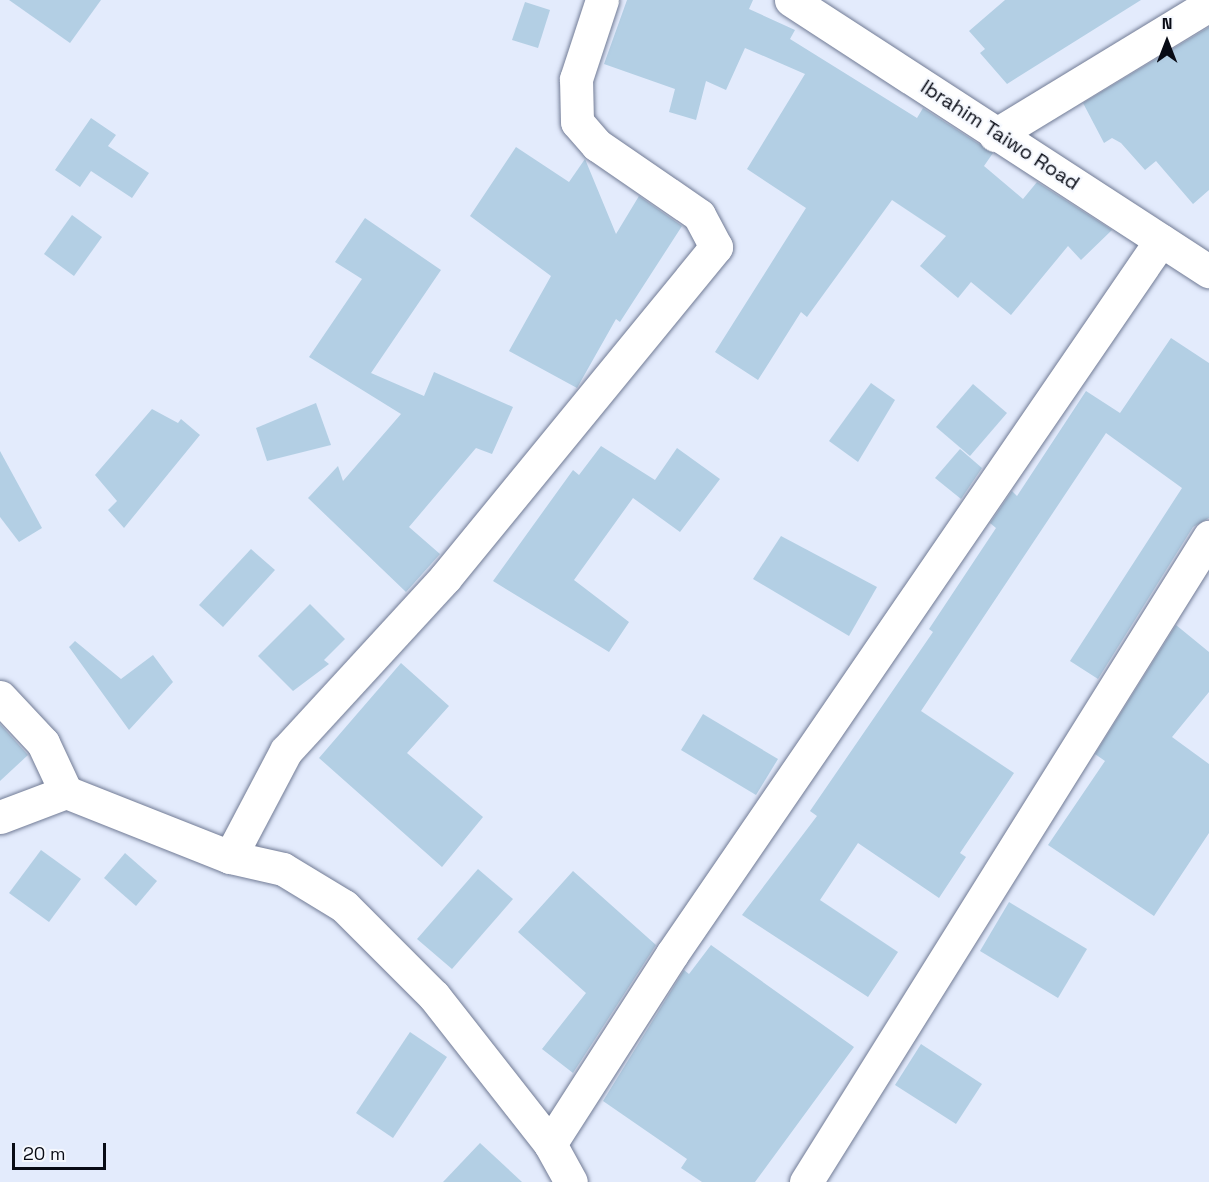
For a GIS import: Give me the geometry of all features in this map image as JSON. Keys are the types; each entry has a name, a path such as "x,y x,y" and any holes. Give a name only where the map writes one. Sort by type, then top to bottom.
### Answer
{"street":[{"path":"230,857 286,751 445,578 716,247 699,215 597,145 577,122 576,79 602,0"},
{"name":"Ibrahim Taiwo Road","path":"791,0 995,135 1209,272"},
{"path":"995,135 1209,5"},
{"path":"550,1143 672,954 1161,240"},
{"path":"806,1182 1209,537"},
{"path":"0,697 43,744 66,792"},
{"path":"0,817 66,792 230,857 283,869 344,906 434,996 550,1143 571,1182"}],"building":[{"path":"9,0 101,0 70,43"},
{"path":"627,0 753,0 749,9 795,30 790,39 917,118 923,108 993,153 984,166 1023,199 1037,182 1112,230 1081,260 1068,246 1011,315 971,282 958,298 920,266 946,236 892,200 807,317 801,312 758,380 715,352 806,208 747,169 805,74 745,48 726,90 706,81 696,120 669,112 675,89 604,64"},
{"path":"1005,0 1141,0 1007,84 980,53 985,49 969,31"},
{"path":"525,2 550,10 538,48 512,40"},
{"path":"1209,27 1209,190 1193,204 1156,161 1145,170 1121,143 1112,138 1104,143 1083,103"},
{"path":"91,118 116,135 108,146 149,173 132,198 91,171 80,187 55,170"},
{"path":"516,147 569,182 585,159 616,234 639,196 682,226 620,322 616,319 577,388 509,351 551,276 470,216"},
{"path":"72,215 102,237 74,276 44,254"},
{"path":"365,218 441,270 371,373 424,396 434,372 513,407 492,454 476,448 409,527 440,554 406,592 308,498 338,466 343,481 401,414 309,357 362,279 335,262"},
{"path":"1171,338 1209,363 1209,518 1193,527 1098,679 1070,661 1182,488 1106,433 921,711 1014,773 960,853 966,857 939,898 858,843 820,900 898,952 868,997 742,915 817,816 810,811 933,632 929,629 996,528 990,523 1012,491 1017,496 1086,391 1120,413"},
{"path":"871,383 895,400 858,462 829,441"},
{"path":"973,384 1007,413 970,456 936,427"},
{"path":"316,403 331,445 267,461 256,428"},
{"path":"152,409 178,423 181,419 200,435 124,528 108,510 117,501 95,475"},
{"path":"601,446 655,480 677,448 720,479 680,532 633,498 574,580 629,622 609,652 493,581 573,470 579,475"},
{"path":"960,449 982,468 961,499 935,478"},
{"path":"0,451 42,528 19,542 0,517"},
{"path":"781,536 877,587 849,636 753,579"},
{"path":"251,549 275,570 223,627 199,605"},
{"path":"310,604 345,639 324,660 329,664 293,691 258,656"},
{"path":"1176,625 1209,652 1209,692 1172,737 1209,764 1209,833 1154,916 1048,845 1105,761 1095,754"},
{"path":"75,641 121,679 153,655 173,682 129,730 69,647"},
{"path":"401,663 449,706 407,753 483,817 442,867 319,758"},
{"path":"703,714 778,759 756,795 681,750"},
{"path":"0,724 28,755 0,781"},
{"path":"41,850 81,879 49,922 9,893"},
{"path":"125,853 157,881 136,906 104,878"},
{"path":"478,869 513,899 452,969 417,939"},
{"path":"573,871 656,945 573,1073 542,1049 586,993 518,932"},
{"path":"1009,902 1087,949 1058,998 980,951"},
{"path":"711,945 854,1047 755,1182 702,1182 681,1168 687,1159 603,1101 684,970 689,974"},
{"path":"410,1032 447,1057 393,1138 356,1113"},
{"path":"921,1044 982,1084 956,1124 895,1085"},
{"path":"480,1143 522,1182 443,1182"}]}
